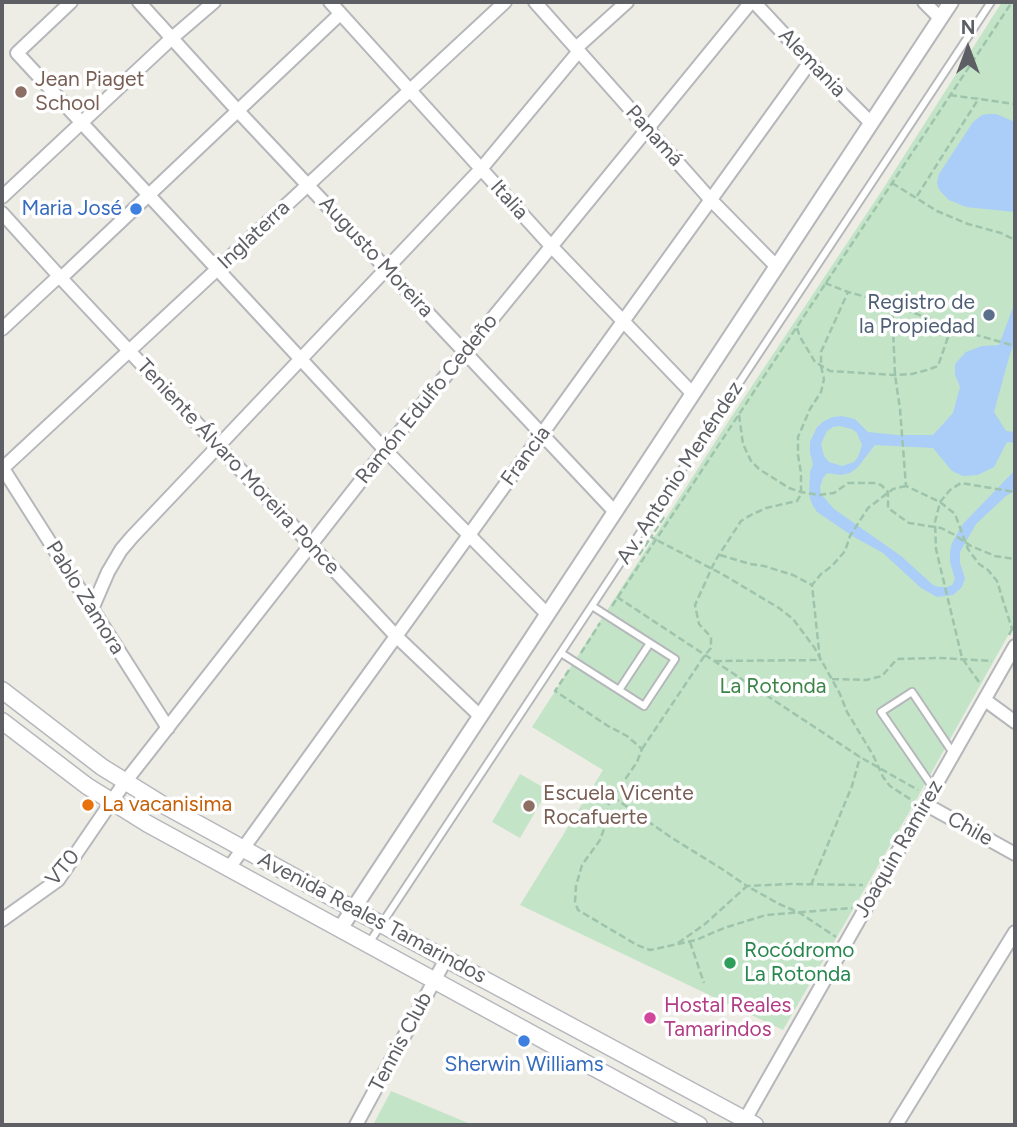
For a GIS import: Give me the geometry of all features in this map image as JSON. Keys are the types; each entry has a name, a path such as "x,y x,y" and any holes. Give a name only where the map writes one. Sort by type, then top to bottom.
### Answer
{"main road":[{"name":"Avenida Reales Tamarindos","path":"2,690 83,754 125,782 242,849 747,1123"},
{"name":"Avenida Reales Tamarindos","path":"2,721 62,768 148,824 699,1125"}],"street":[{"path":"71,2 17,53 385,450 547,614"},
{"name":"Augusto Moreira","path":"139,2 615,512"},
{"path":"2,197 172,38 215,2"},
{"name":"Italia","path":"330,2 551,247 692,394"},
{"name":"Inglaterra","path":"2,468 505,2"},
{"name":"Panamá","path":"534,2 711,200 776,266"},
{"path":"92,609 107,572 141,526 481,169 577,50 628,2"},
{"name":"Alemania","path":"752,2 871,123"},
{"name":"Ramón Edulfo Cedeño","path":"112,802 385,450 752,2"},
{"path":"924,2 940,18"},
{"name":"Av. Antonio Menéndez","path":"340,929 951,2"},
{"path":"2,329 149,195 340,14"},
{"name":"Francia","path":"229,868 810,62"},
{"name":"Teniente Álvaro Moreira Ponce","path":"2,213 396,636 480,716"},
{"name":"Pablo Zamora","path":"2,468 168,728"},
{"name":"Joaquin Ramirez","path":"747,1123 924,797 954,754 1015,646"},
{"path":"985,700 1015,722"},
{"name":"Chile","path":"924,797 1015,854"},
{"name":"VT0","path":"2,920 58,880 112,802"},
{"path":"896,1125 1015,932"},
{"name":"Tennis Club","path":"356,1125 446,958"}],"lane":[{"name":"Av. Antonio Menéndez","path":"368,944 991,2"},
{"path":"561,653 644,706 675,659 592,606"},
{"path":"619,690 650,643"},
{"path":"924,797 881,712 912,692 954,754"}],"path":[{"path":"642,749 627,736 555,691 1012,2"},
{"path":"950,95 1015,104"},
{"path":"916,197 979,99"},
{"path":"892,183 937,211 1015,240"},
{"path":"825,283 892,304 948,327 1015,346"},
{"path":"848,292 821,352 824,379 821,391 798,437 802,492 797,500 766,508 741,521 712,569 695,605 699,624 711,637 711,648 642,749 609,803 600,840 582,865 575,902 578,910 650,950 690,942 766,915 853,908"},
{"path":"892,304 895,374 906,486"},
{"path":"797,327 815,362 830,371 895,374 912,374 938,366 948,337 948,327"},
{"path":"739,413 743,444 751,461 779,483 819,495 831,494 848,483 876,483 888,492 888,508 909,523 941,528 995,556 1015,559"},
{"path":"981,685 962,658 936,549 940,502 950,489 961,483 1015,492"},
{"path":"820,660 812,585 845,551 850,536 868,508 893,489 906,486 940,502 955,514 966,543 979,564 988,569 997,581 1012,629"},
{"path":"666,514 651,537 758,595 793,620 814,647 847,712 890,786 924,797"},
{"path":"720,555 793,575 812,585"},
{"path":"617,597 924,797"},
{"path":"832,680 866,680 882,676 897,659 962,658 995,661"},
{"path":"715,661 820,660"},
{"path":"811,885 852,786 860,757"},
{"path":"613,797 747,886 800,913 836,937"},
{"path":"675,945 705,924 747,886 867,885"},
{"path":"690,942 704,983"}],"green space":[{"name":"La Rotonda","path":"1002,2 1015,2 1015,623 783,1030 520,905 603,770 532,727"},
{"path":"520,774 548,790 520,838 492,822"},
{"path":"391,1091 473,1125 373,1125"}],"water":[{"path":"988,114 996,114 1015,122 1015,212 966,207 949,200 938,187 939,174 973,122"},
{"path":"1015,302 1015,342 994,412 1006,431 1015,432 1015,443 1007,442 994,467 978,475 963,476 952,471 933,448 875,445 857,468 841,475 827,473 820,487 821,494 834,509 901,556 933,585 947,587 952,585 955,579 950,552 962,525 1015,470 1015,491 976,524 960,552 965,578 962,587 953,595 937,597 921,588 883,553 817,512 809,495 813,464 810,442 817,427 824,421 842,416 855,419 868,432 933,435 953,413 960,387 955,375 955,364 966,352 982,346 999,345","holes":["839,426 857,433 862,445 858,457 854,462 842,466 829,462 824,456 821,444 827,431"]}],"place":[{"name":"Jean Piaget School","path":"21,92"},
{"name":"Maria José","path":"136,209"},
{"name":"Registro de la Propiedad","path":"989,315"},
{"name":"La vacanisima","path":"88,805"},
{"name":"Escuela Vicente Rocafuerte","path":"529,806"},
{"name":"Rocódromo La Rotonda","path":"730,963"},
{"name":"Hostal Reales Tamarindos","path":"650,1018"},
{"name":"Sherwin Williams","path":"524,1041"}]}
